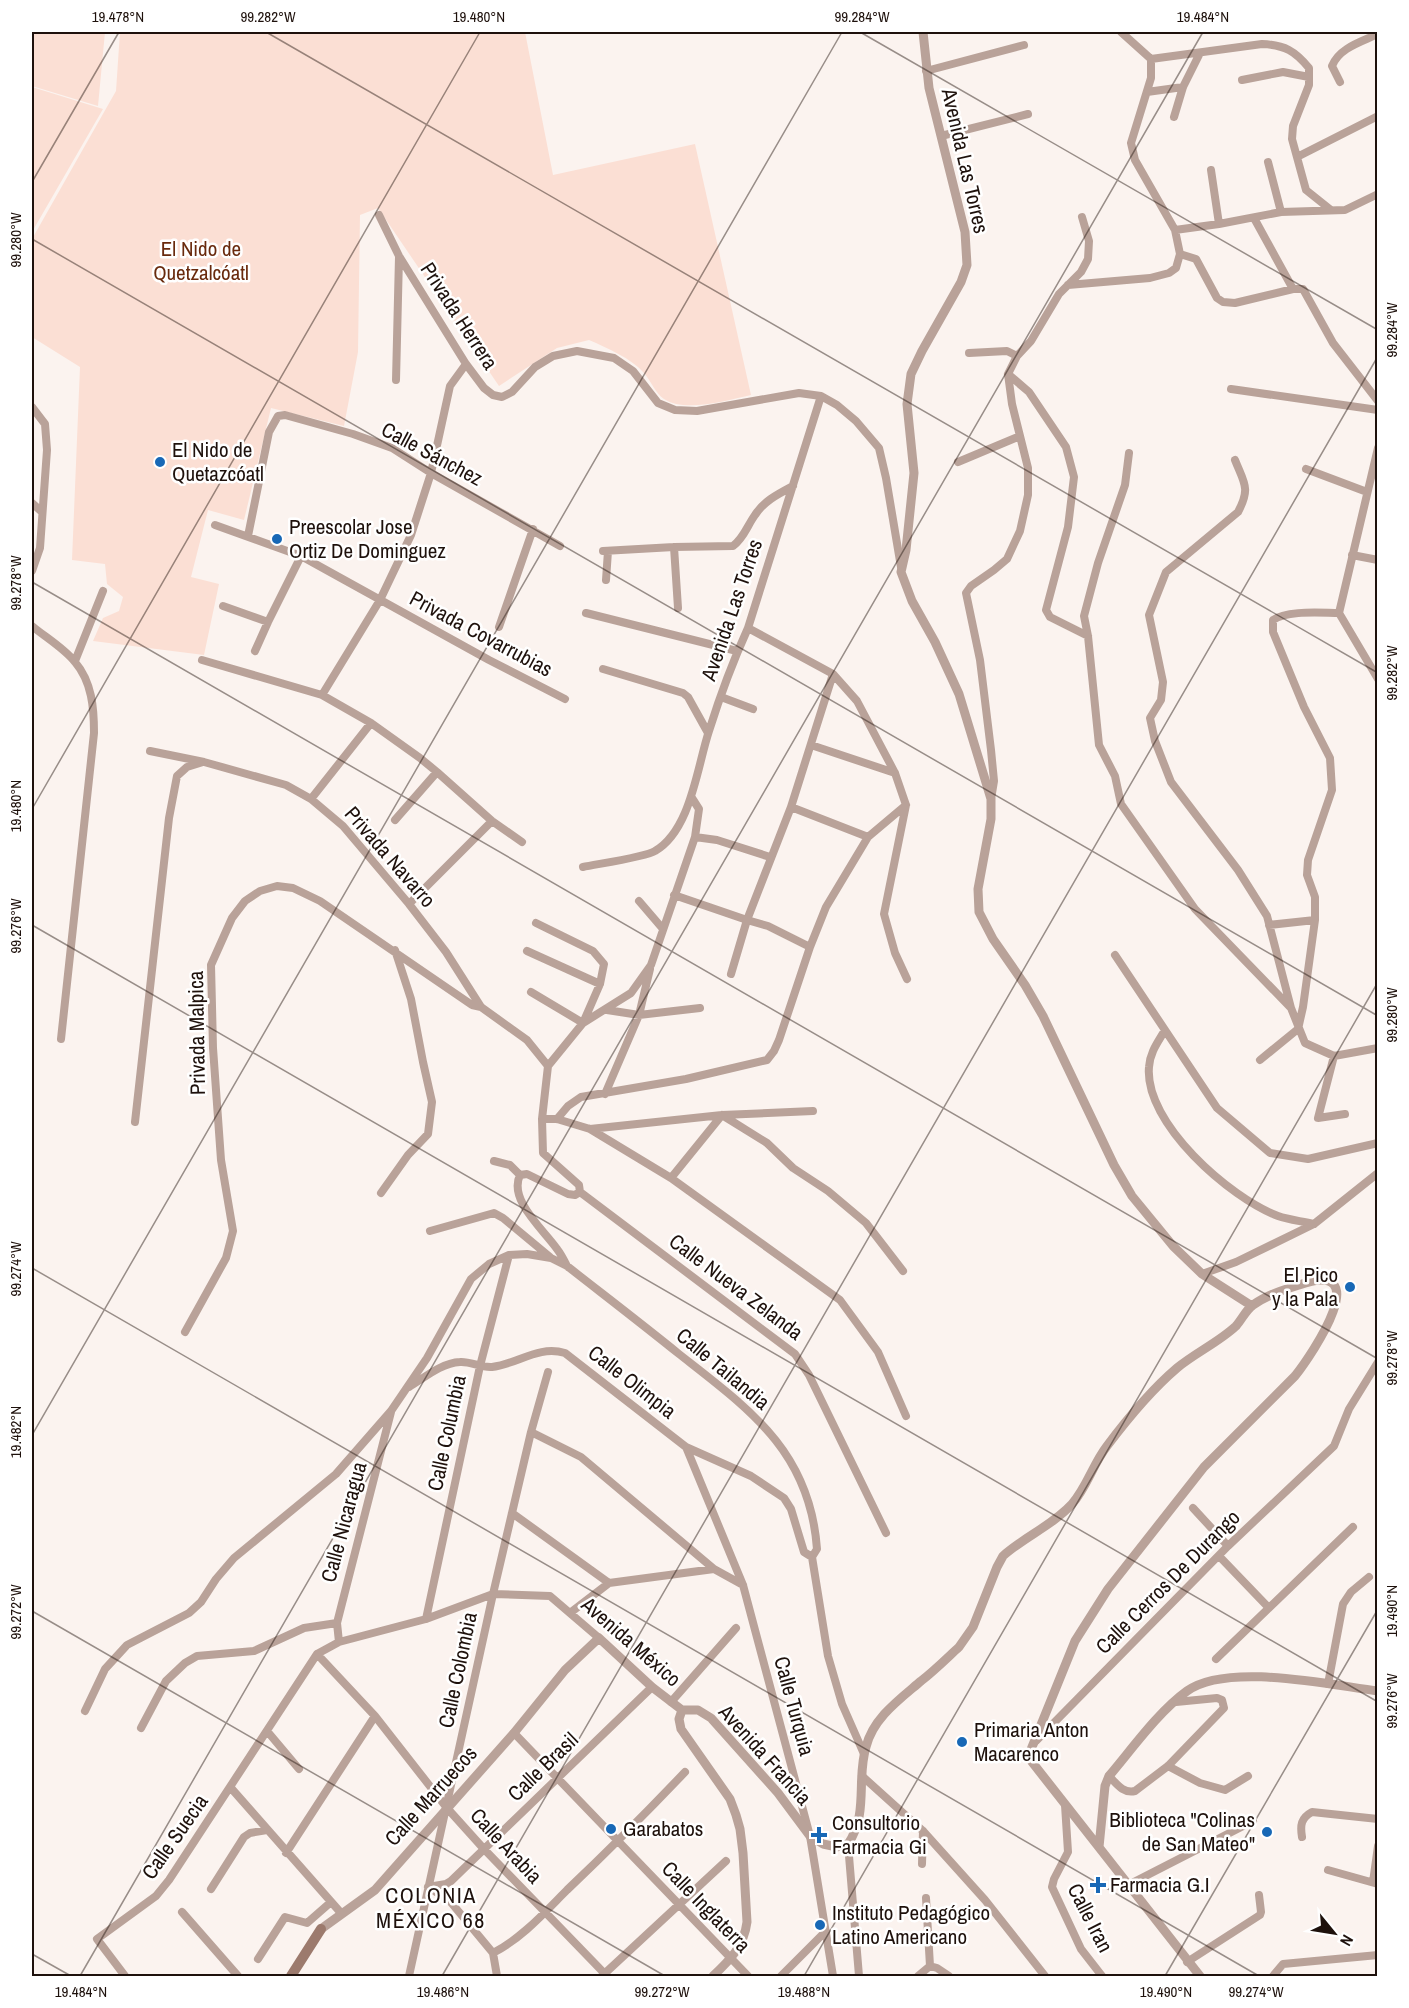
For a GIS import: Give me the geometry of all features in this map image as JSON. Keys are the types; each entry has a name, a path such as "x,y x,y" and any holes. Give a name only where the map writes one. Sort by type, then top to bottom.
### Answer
{"main road":[{"name":"Calle Marruecos","path":"291,1977 321,1929"}],"street":[{"name":"Avenida Las Torres","path":"901,572 906,550 914,473 907,404 911,374 961,282 967,265 965,232 926,71 923,32"},
{"path":"1068,285 1150,278 1169,273 1176,268 1180,254 1174,230 1136,160 1131,143 1151,78 1151,59 1121,32"},
{"path":"1340,82 1332,66 1335,58 1345,50 1377,34"},
{"path":"1151,59 1262,44 1278,44 1291,50 1309,68 1305,98 1293,126 1292,139 1306,190 1331,210"},
{"path":"926,71 1024,45"},
{"path":"1174,117 1183,87 1200,53"},
{"path":"1242,80 1283,72 1309,77"},
{"path":"1147,92 1183,87"},
{"path":"940,136 1028,114"},
{"path":"1297,158 1377,116"},
{"path":"1268,162 1281,212"},
{"path":"1211,170 1219,224"},
{"path":"1174,230 1281,212 1345,210 1377,194"},
{"name":"Privada Herrera","path":"379,215 399,256 466,364 484,388 493,395 501,397 512,392 535,367 553,356 577,351 614,358 633,372 658,403 675,410 697,411 799,393 821,396"},
{"path":"1082,217 1089,241 1088,259 1081,272 1059,294 1031,341 1017,356 1008,374 1012,404 1028,468 1028,486 1020,531 1007,559 970,586 966,593 980,660 994,781 991,819 978,889 979,912 993,939 1025,985 1042,1016 1114,1165 1132,1196 1173,1246 1202,1274 1252,1306"},
{"path":"1254,218 1293,289"},
{"path":"1180,254 1196,259 1217,298 1224,302 1235,303 1293,289 1303,289 1333,343 1377,401"},
{"path":"396,380 399,256"},
{"path":"969,353 1007,351 1017,356"},
{"path":"322,695 380,600 411,535 431,473 450,386 466,364"},
{"path":"1008,374 1029,392 1066,447 1074,477 1068,526 1046,610 1050,618 1088,636"},
{"path":"1231,389 1377,410"},
{"name":"Avenida Las Torres","path":"583,867 655,852 673,834 692,798 708,733 737,651 748,628 821,396"},
{"path":"821,396 837,405 856,421 879,448 901,572 912,601 935,642 959,694 991,799"},
{"path":"32,407 45,424 47,450 40,548 32,571"},
{"name":"Calle Sánchez","path":"248,536 269,432 278,416 285,415 392,448 431,473 560,546"},
{"path":"958,462 1020,436"},
{"path":"1377,448 1374,483 1367,492 1339,613 1377,679"},
{"path":"1129,453 1125,485 1098,563 1084,616 1100,745 1115,776 1121,804 1195,909 1291,1008"},
{"path":"1234,460 1246,487 1246,499 1238,512 1166,572 1149,615 1163,682 1161,700 1150,718 1155,741 1171,782 1238,870 1267,916 1291,1008 1305,1043 1334,1056 1377,1048"},
{"path":"1306,469 1367,492"},
{"path":"606,580 606,551 733,546 740,541 755,514 770,498 793,486"},
{"path":"32,503 42,512"},
{"name":"Privada Covarrubias","path":"215,525 301,556 565,699"},
{"path":"499,627 533,529"},
{"path":"674,547 678,608"},
{"path":"1352,555 1377,560"},
{"path":"255,651 301,556"},
{"path":"75,661 103,591"},
{"path":"224,606 268,622"},
{"path":"1260,1060 1298,1029 1315,920 1315,897 1307,875 1308,860 1332,790 1329,758 1304,707 1273,632 1273,620 1279,616 1311,612 1339,613"},
{"path":"586,614 737,651"},
{"path":"32,626 75,661 86,679 94,704 94,733 62,1039"},
{"path":"748,628 833,674 857,701 895,773 906,805 884,914 895,953 907,979"},
{"path":"202,660 322,695 372,723 438,772 492,821 522,842"},
{"path":"603,669 683,693 688,697 708,733"},
{"path":"730,974 770,857 791,807 833,674"},
{"path":"721,697 753,709"},
{"path":"311,799 372,723"},
{"path":"812,745 895,773"},
{"name":"Privada Navarro","path":"150,751 204,762 286,785 311,799 343,826 409,904 446,952 481,1006 527,1040 548,1066"},
{"path":"135,1122 169,818 177,776 187,768 204,762"},
{"path":"395,820 438,772"},
{"path":"606,1094 639,1015 651,965 695,837 699,809 692,798"},
{"path":"557,1119 568,1106 581,1097 686,1079 767,1060 779,1040 826,907 868,837 906,805"},
{"path":"791,807 868,837"},
{"path":"409,904 492,821"},
{"path":"695,837 717,840 770,857"},
{"name":"Privada Malpica","path":"185,1332 225,1258 233,1231 221,1161 213,1048 211,965 232,918 245,901 260,891 277,886 293,888 320,901 395,950 472,1005 481,1006"},
{"path":"674,896 768,926 810,948"},
{"path":"639,901 663,929"},
{"path":"1269,925 1315,920"},
{"path":"520,1175 527,1174 568,1194 575,1195 580,1192 579,1185 543,1153 542,1119 548,1066 583,1023 600,984 604,964 593,951 536,923"},
{"path":"381,1193 408,1155 428,1134 432,1102 411,999 395,950"},
{"path":"527,951 600,984"},
{"path":"1115,954 1217,1108 1270,1153 1308,1159 1377,1143"},
{"path":"583,1023 631,993 651,965"},
{"path":"531,992 583,1023"},
{"path":"607,1010 639,1015 700,1008"},
{"path":"1166,1030 1152,1051 1149,1068 1151,1090 1161,1115 1176,1135 1223,1183 1252,1203 1279,1216 1314,1224"},
{"path":"1334,1056 1318,1118 1345,1114"},
{"path":"590,1129 722,1115 813,1111"},
{"path":"671,1178 722,1115"},
{"path":"722,1115 767,1143 793,1168 828,1191 866,1224 903,1272"},
{"path":"542,1119 557,1119 590,1129 671,1178 840,1300 878,1352 906,1416"},
{"path":"494,1161 510,1165 520,1175"},
{"path":"1202,1274 1236,1262 1314,1224 1377,1173"},
{"path":"520,1175 516,1183 524,1203 535,1223 557,1248 567,1266"},
{"name":"Calle Nueva Zelanda","path":"580,1192 795,1354 809,1375 886,1533"},
{"path":"430,1231 494,1213 551,1258"},
{"path":"85,1710 105,1670 127,1644 189,1613 201,1602 216,1578 234,1558 336,1474 391,1411 407,1388 427,1359 471,1279 489,1264 509,1255 527,1254 551,1258"},
{"name":"Calle Columbia","path":"426,1619 480,1366 509,1255"},
{"name":"Calle Tailandia","path":"551,1258 567,1266 744,1405 780,1444 798,1473 811,1509 817,1549 812,1557 828,1656 842,1704 864,1754"},
{"path":"859,1977 848,1844 856,1832 860,1819 864,1754 873,1731 888,1710 959,1647 967,1637 1003,1556 1071,1505 1105,1449 1137,1407 1177,1369 1236,1326 1252,1306 1271,1294 1312,1281 1328,1280 1335,1285 1337,1290 1336,1309 1309,1359 1295,1376 1204,1467 1108,1589 1075,1641 1031,1746 1032,1762 1200,1977"},
{"name":"Calle Olimpia","path":"480,1366 492,1367 531,1354 553,1350 565,1353 686,1448"},
{"path":"407,1388 438,1369 460,1362 480,1366"},
{"name":"Calle Cerros De Durango","path":"1031,1746 1228,1546 1334,1446 1349,1409 1377,1362"},
{"name":"Calle Colombia","path":"409,1977 493,1594 531,1432 548,1372"},
{"name":"Calle Nicaragua","path":"339,1642 337,1623 391,1411"},
{"path":"531,1432 581,1457 714,1569 744,1585"},
{"path":"686,1448 751,1476 784,1498 791,1509 804,1552 812,1557"},
{"name":"Calle Turquia","path":"686,1448 744,1585 810,1836 833,1977"},
{"path":"1193,1508 1228,1546"},
{"path":"512,1513 609,1583"},
{"path":"1216,1659 1353,1527"},
{"path":"1219,1556 1268,1607"},
{"path":"570,1613 609,1583 714,1569"},
{"path":"1328,1684 1343,1604 1352,1592 1369,1577"},
{"path":"231,1788 316,1654 339,1642 426,1619 493,1594"},
{"name":"Avenida México","path":"493,1594 550,1596 652,1687 682,1710 681,1729 730,1799 740,1829 747,1922 742,1943 732,1959 713,1977"},
{"path":"141,1728 166,1681 185,1663 197,1656 254,1651 304,1628 337,1623"},
{"path":"671,1702 736,1628"},
{"name":"Calle Marruecos","path":"321,1929 375,1890 514,1733 565,1670 598,1638"},
{"name":"Calle Arabia","path":"316,1654 375,1716 447,1808 603,1975"},
{"path":"1099,1847 1105,1785 1108,1776 1188,1690 1205,1683 1251,1676 1377,1691"},
{"name":"Calle Brasil","path":"428,1887 452,1881 483,1848 652,1687"},
{"path":"1108,1776 1123,1790 1135,1791 1167,1766 1224,1708 1222,1700 1217,1698 1176,1702"},
{"name":"Avenida Francia","path":"682,1710 698,1710 711,1718 778,1793 810,1836 823,1844 837,1847 848,1844"},
{"path":"286,1853 375,1716"},
{"path":"267,1731 299,1769"},
{"name":"Calle Inglaterra","path":"514,1733 748,1977"},
{"path":"1167,1766 1200,1783 1226,1790 1248,1776"},
{"path":"493,1953 511,1943 544,1913 618,1842 685,1772"},
{"path":"862,1776 923,1831 985,1900 1045,1977"},
{"name":"Calle Suecia","path":"125,1977 97,1939 156,1896 231,1788 341,1913"},
{"name":"Calle Iran","path":"1065,1805 1068,1852 1052,1887 1080,1949 1102,1977"},
{"path":"1302,1837 1300,1825 1305,1816 1312,1812 1377,1819"},
{"path":"1128,1885 1253,1821"},
{"path":"211,1889 244,1837 250,1833 267,1830"},
{"path":"922,1864 923,1831"},
{"path":"1328,1870 1375,1883 1377,1846"},
{"path":"603,1975 726,1861"},
{"path":"428,1887 449,1900 493,1953 497,1977"},
{"path":"1187,1962 1260,1915 1262,1912 1259,1896"},
{"path":"926,1898 930,1966"},
{"path":"258,1959 285,1917 307,1923 331,1902"},
{"path":"182,1912 238,1977"},
{"path":"781,1977 826,1931"},
{"path":"1273,1977 1283,1964 1377,1955"},
{"path":"918,1977 930,1966"},
{"path":"930,1966 938,1968 949,1977"}],"green space":[{"path":"32,32 105,32 98,106 32,86"},
{"name":"El Nido de Quetzalcóatl","path":"120,32 525,32 553,175 695,144 751,395 707,404 673,403 661,397 644,373 632,363 589,340 557,348 499,386 378,208 360,215 358,352 344,426 271,408 244,520 208,510 191,577 219,584 204,655 93,641 103,618 119,611 123,597 107,584 105,564 72,560 80,367 32,337 32,239 116,91"},
{"path":"32,87 103,109 32,232"}],"place":[{"name":"El Nido de Quetazcóatl","path":"160,462"},
{"name":"Preescolar Jose Ortiz De Dominguez","path":"277,539"},
{"name":"El Pico y la Pala","path":"1350,1287"},
{"name":"Primaria Anton Macarenco","path":"962,1742"},
{"name":"Garabatos","path":"611,1829"},
{"name":"Biblioteca \"Colinas de San Mateo\"","path":"1267,1832"},
{"name":"Consultorio Farmacia Gi","path":"819,1835"},
{"name":"Farmacia G.I","path":"1098,1885"},
{"name":"Instituto Pedagógico Latino Americano","path":"820,1925"}],"district":[{"name":"COLONIA MÉXICO 68","path":"431,1908"}]}
